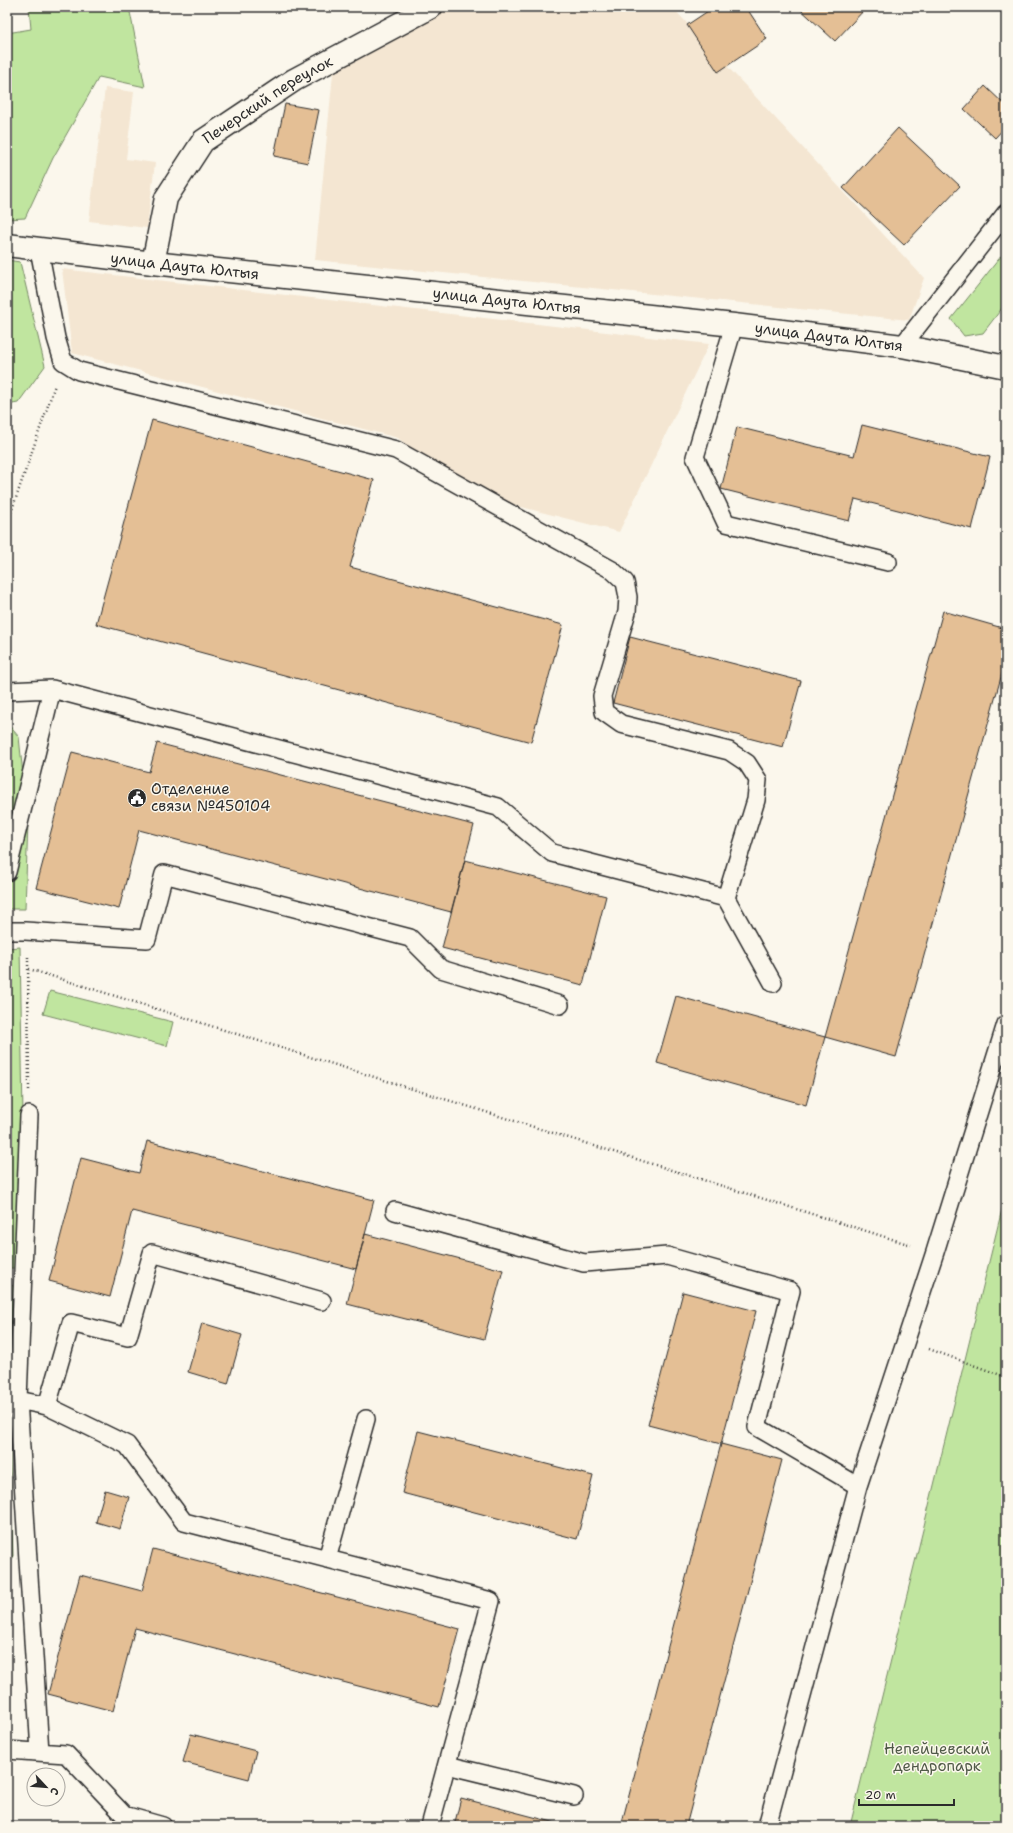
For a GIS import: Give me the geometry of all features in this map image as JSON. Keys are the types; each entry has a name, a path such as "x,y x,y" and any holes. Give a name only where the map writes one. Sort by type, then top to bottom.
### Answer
{"street":[{"name":"Печерский переулок","path":"153,264 166,198 203,141 294,80 431,7"},
{"name":"улица Даута Юлтыя","path":"7,245 153,264 734,325 902,346 1006,367"}],"lane":[{"path":"902,346 1006,213"},
{"path":"39,249 56,338 62,361 79,371 396,450 612,570 626,582 628,597 627,612 602,696 604,712 621,724 728,751 747,763 758,780 756,800 726,898"},
{"path":"734,325 695,457 726,523 888,562"},
{"path":"7,872 52,689"},
{"path":"7,691 52,689 498,807 552,853 726,898 774,983"},
{"path":"7,931 148,939 164,874 410,938 441,969 560,1004"},
{"path":"767,1826 858,1486 904,1340 935,1252 1006,1024"},
{"path":"29,1115 12,1398 40,1752"},
{"path":"395,1210 584,1263 667,1256 792,1291 757,1427 858,1486"},
{"path":"47,1406 71,1323 128,1337 152,1253 322,1301"},
{"path":"12,1398 47,1406 127,1445 184,1522 491,1601 430,1826"},
{"path":"327,1559 366,1419"},
{"path":"7,1750 66,1754 124,1816 163,1826"},
{"path":"447,1766 574,1796"}],"path":[{"path":"7,524 62,361"},
{"path":"25,931 29,969 29,1115"},
{"path":"29,969 935,1252"},
{"path":"904,1340 1006,1377"}],"shaded area":[{"path":"442,7 672,7 924,278 909,320 315,260 334,63"},
{"path":"105,88 134,92 126,159 155,163 147,228 89,221"},
{"path":"62,269 709,344 619,532 459,491 398,438 72,353"}],"green space":[{"path":"29,7 129,7 145,87 99,77 53,158 25,218 7,219 7,33 31,29"},
{"path":"1006,250 1006,303 983,333 964,336 951,319"},
{"path":"7,260 20,262 45,366 18,403 7,405"},
{"path":"7,723 19,737 28,822 25,909 7,909"},
{"path":"20,947 23,1115 17,1268 7,1268 7,948"},
{"path":"50,991 173,1022 167,1046 43,1014"},
{"name":"Непейцевский дендропарк","path":"1006,1193 1006,1826 850,1826"},
{"path":"7,1285 16,1286 12,1345 7,1344"},
{"path":"9,1431 13,1558 7,1559 7,1433"}],"building":[{"path":"714,7 746,7 767,39 718,72 687,25"},
{"path":"798,7 865,7 866,8 835,41"},
{"path":"985,86 1006,106 1006,126 995,138 964,109"},
{"path":"285,104 319,110 308,163 274,156"},
{"path":"898,128 960,186 904,245 843,188"},
{"path":"152,420 374,480 350,567 563,625 531,742 96,624"},
{"path":"862,425 990,457 972,529 855,499 849,521 721,489 737,427 854,456"},
{"path":"943,611 1006,629 1006,659 896,1057 825,1037"},
{"path":"630,637 801,681 783,747 613,703"},
{"path":"157,743 474,825 451,912 139,830 119,909 36,888 72,752 149,772"},
{"path":"465,860 606,896 583,985 442,948"},
{"path":"676,996 825,1037 806,1105 657,1063"},
{"path":"147,1141 374,1200 356,1269 132,1211 110,1297 49,1281 81,1158 139,1173"},
{"path":"365,1234 503,1270 484,1339 347,1304"},
{"path":"683,1292 756,1311 721,1444 648,1425"},
{"path":"202,1323 242,1335 228,1384 188,1372"},
{"path":"418,1431 593,1476 577,1539 402,1493"},
{"path":"721,1444 782,1460 686,1826 621,1826"},
{"path":"105,1490 129,1497 120,1529 96,1522"},
{"path":"153,1549 460,1629 439,1707 135,1628 113,1711 48,1694 80,1575 142,1591"},
{"path":"191,1734 256,1751 249,1779 183,1762"},
{"path":"461,1798 568,1826 454,1826"}],"place":[{"name":"Отделение связи №450104","path":"137,798"}]}
